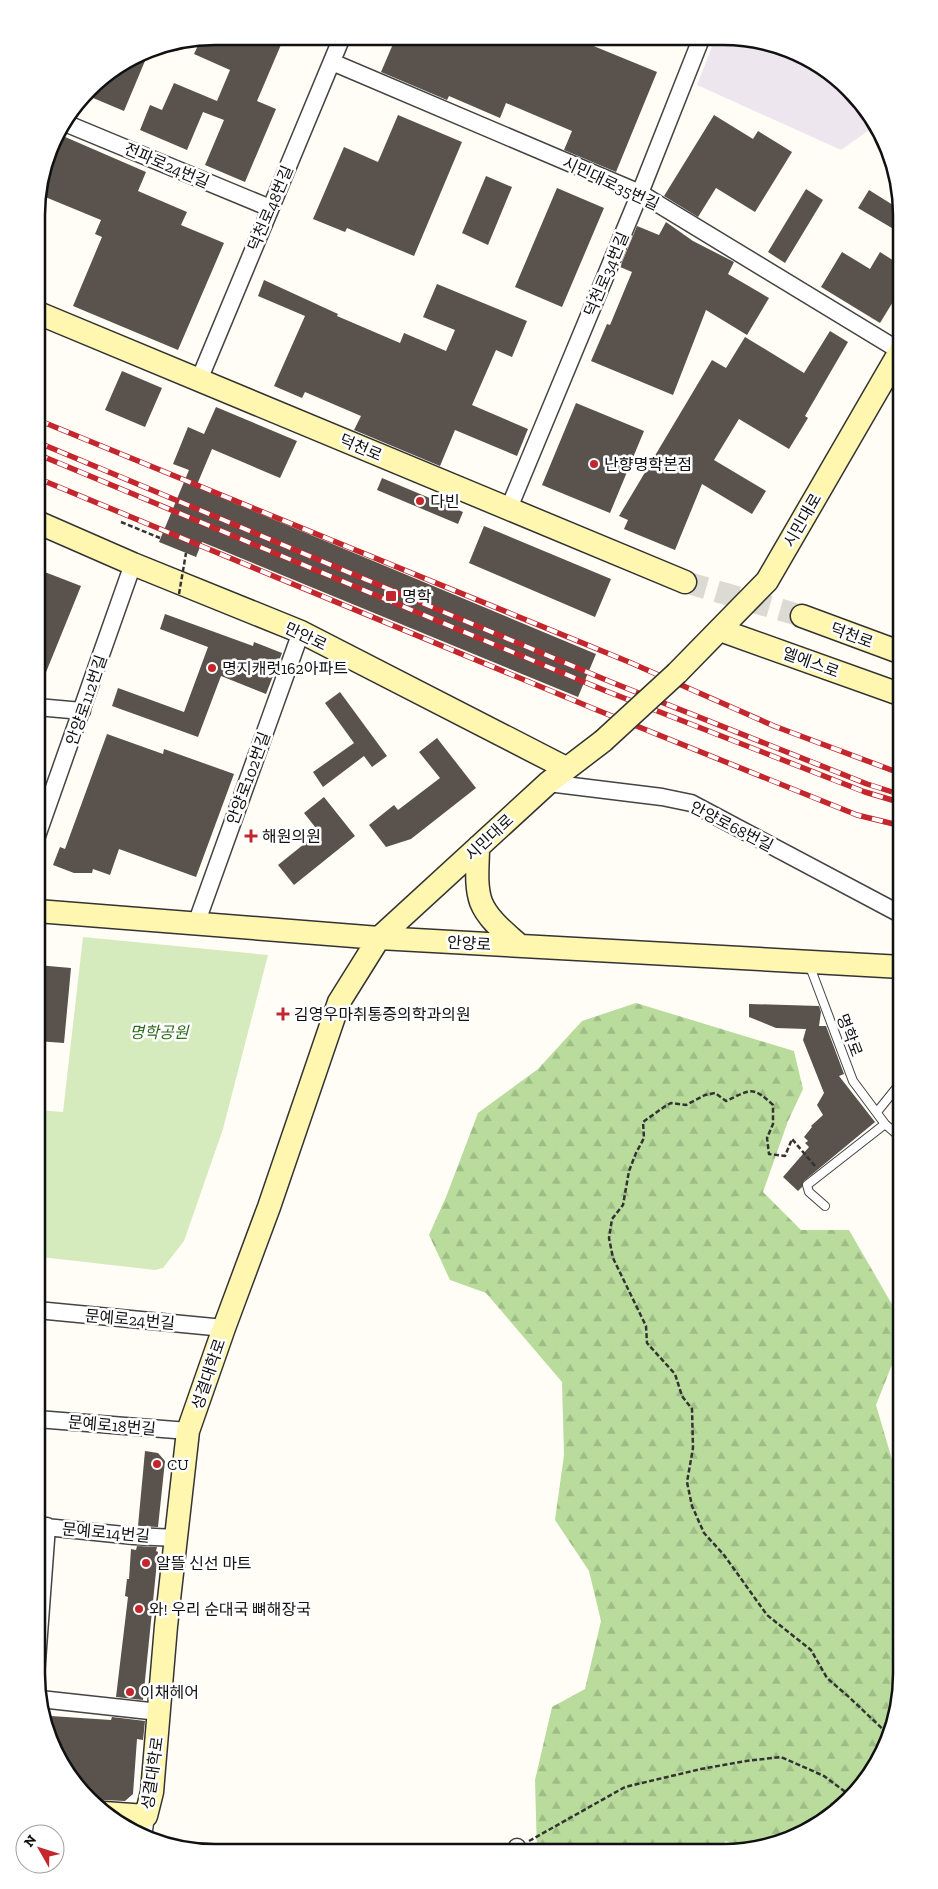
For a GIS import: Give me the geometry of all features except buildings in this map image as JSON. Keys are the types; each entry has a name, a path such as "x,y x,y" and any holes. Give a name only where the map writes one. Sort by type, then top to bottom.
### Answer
{"street":[{"name":"덕천로48번길","path":"199,380 339,45"},
{"name":"덕천로34번길","path":"509,508 640,193 699,45"},
{"name":"시민대로35번길","path":"332,62 640,193 893,344"},
{"name":"전파로24번길","path":"71,125 270,208"},
{"name":"덕천로","path":"45,316 685,582"},
{"name":"시민대로","path":"379,938 548,783 603,740 677,673 767,581 893,363"},
{"name":"만안로","path":"45,526 133,564 301,632 566,768"},
{"name":"안양로112번길","path":"45,814 133,564"},
{"name":"덕천로","path":"802,616 893,650"},
{"name":"엘에스로","path":"720,630 893,692"},
{"name":"안양로102번길","path":"196,924 301,632"},
{"path":"45,708 82,711"},
{"name":"안양로68번길","path":"548,783 662,797 691,803 893,910"},
{"path":"478,847 478,882 481,902 488,914 520,946"},
{"name":"안양로","path":"45,912 379,938 893,967"},
{"name":"성결대학로","path":"145,1826 152,1792 188,1431 269,1207 339,1002 379,938"},
{"name":"문예로24번길","path":"45,1311 224,1328"},
{"name":"문예로18번길","path":"45,1420 188,1431"},
{"name":"문예로14번길","path":"45,1526 134,1536 176,1538"},
{"path":"47,1700 159,1712"},
{"path":"133,1822 145,1826"}],"lane":[{"name":"명학로","path":"808,962 853,1081 885,1124 893,1131"},
{"path":"877,1112 893,1092"},
{"path":"825,1206 809,1192 807,1185 885,1124"}],"path":[{"path":"121,522 160,538"},
{"path":"180,594 186,553"},
{"path":"821,1174 792,1139 785,1156 769,1154 767,1138 773,1124 773,1105 760,1092 750,1091 726,1101 715,1093 705,1095 686,1105 671,1103 643,1122 644,1138 636,1153 630,1171 623,1205 612,1219 609,1238 613,1258 646,1326 647,1342 675,1374 682,1396 692,1409 692,1448 687,1482 692,1506 704,1533 724,1555 767,1615 810,1650 827,1678 884,1730"},
{"path":"527,1844 625,1787 701,1769 746,1761 781,1757 824,1776 845,1792"}],"shaded area":[{"path":"713,45 756,48 798,62 818,74 851,103 870,130 841,150 697,85"}],"green space":[{"name":"명학공원","path":"83,937 268,955 223,1129 184,1241 163,1268 155,1270 45,1257 45,1111 63,1112"},
{"path":"636,1003 794,1051 803,1089 788,1121 763,1192 801,1230 849,1230 893,1306 893,1362 876,1405 893,1463 893,1685 890,1707 884,1729 870,1759 858,1778 843,1794 827,1809 798,1827 756,1841 732,1844 726,1841 723,1844 537,1844 535,1780 552,1707 585,1689 601,1621 589,1571 555,1520 564,1455 562,1382 486,1293 450,1280 429,1235 446,1197 478,1113 538,1069 582,1021"}],"tunnel":[{"path":"685,582 802,616"}],"railway":[{"path":"45,423 629,662 774,726 893,771"},
{"path":"45,445 611,682 867,784 893,792"},
{"path":"45,457 606,691 865,792 893,800"},
{"path":"45,481 597,710 857,815 893,824"}],"place":[{"name":"난향명학본점","path":"594,464"},
{"name":"다빈","path":"420,501"},
{"name":"명학","path":"391,596"},
{"name":"명지캐럿162아파트","path":"212,668"},
{"name":"해원의원","path":"251,836"},
{"name":"김영우마취통증의학과의원","path":"283,1014"},
{"name":"CU","path":"157,1464"},
{"name":"알뜰 신선 마트","path":"146,1563"},
{"name":"와! 우리 순대국 뼈해장국","path":"139,1609"},
{"name":"이채헤어","path":"130,1692"}]}
